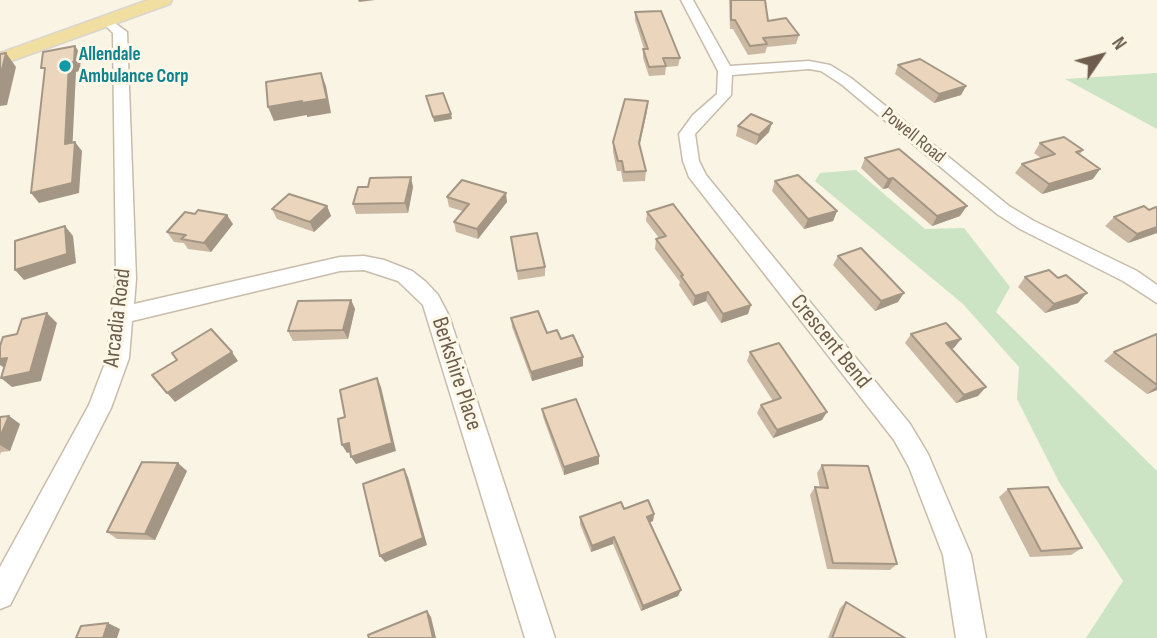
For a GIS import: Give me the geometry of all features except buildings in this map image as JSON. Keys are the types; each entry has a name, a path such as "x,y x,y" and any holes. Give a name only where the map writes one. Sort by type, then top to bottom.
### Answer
{"main road":[{"path":"0,60 164,0"}],"street":[{"path":"687,0 725,71"},
{"name":"Arcadia Road","path":"0,595 99,408 118,358 126,279 122,60 120,32 107,21"},
{"name":"Powell Road","path":"725,71 809,65 825,68 846,81 1003,210 1027,225 1130,276 1157,295"},
{"name":"Crescent Bend","path":"725,71 724,95 699,118 687,134 691,162 698,177 902,432 919,462 957,555 971,638"},
{"name":"Berkshire Place","path":"123,315 340,264 364,263 384,267 405,276 431,300 439,316 540,638"}],"green space":[{"path":"1157,73 1157,129 1065,79"},
{"path":"856,170 925,229 964,228 1010,287 996,312 1157,471 1157,638 1086,638 1123,581 1059,482 1017,399 1019,367 963,304 815,181 820,173"}],"place":[{"name":"Allendale Ambulance Corp","path":"65,66"}]}
